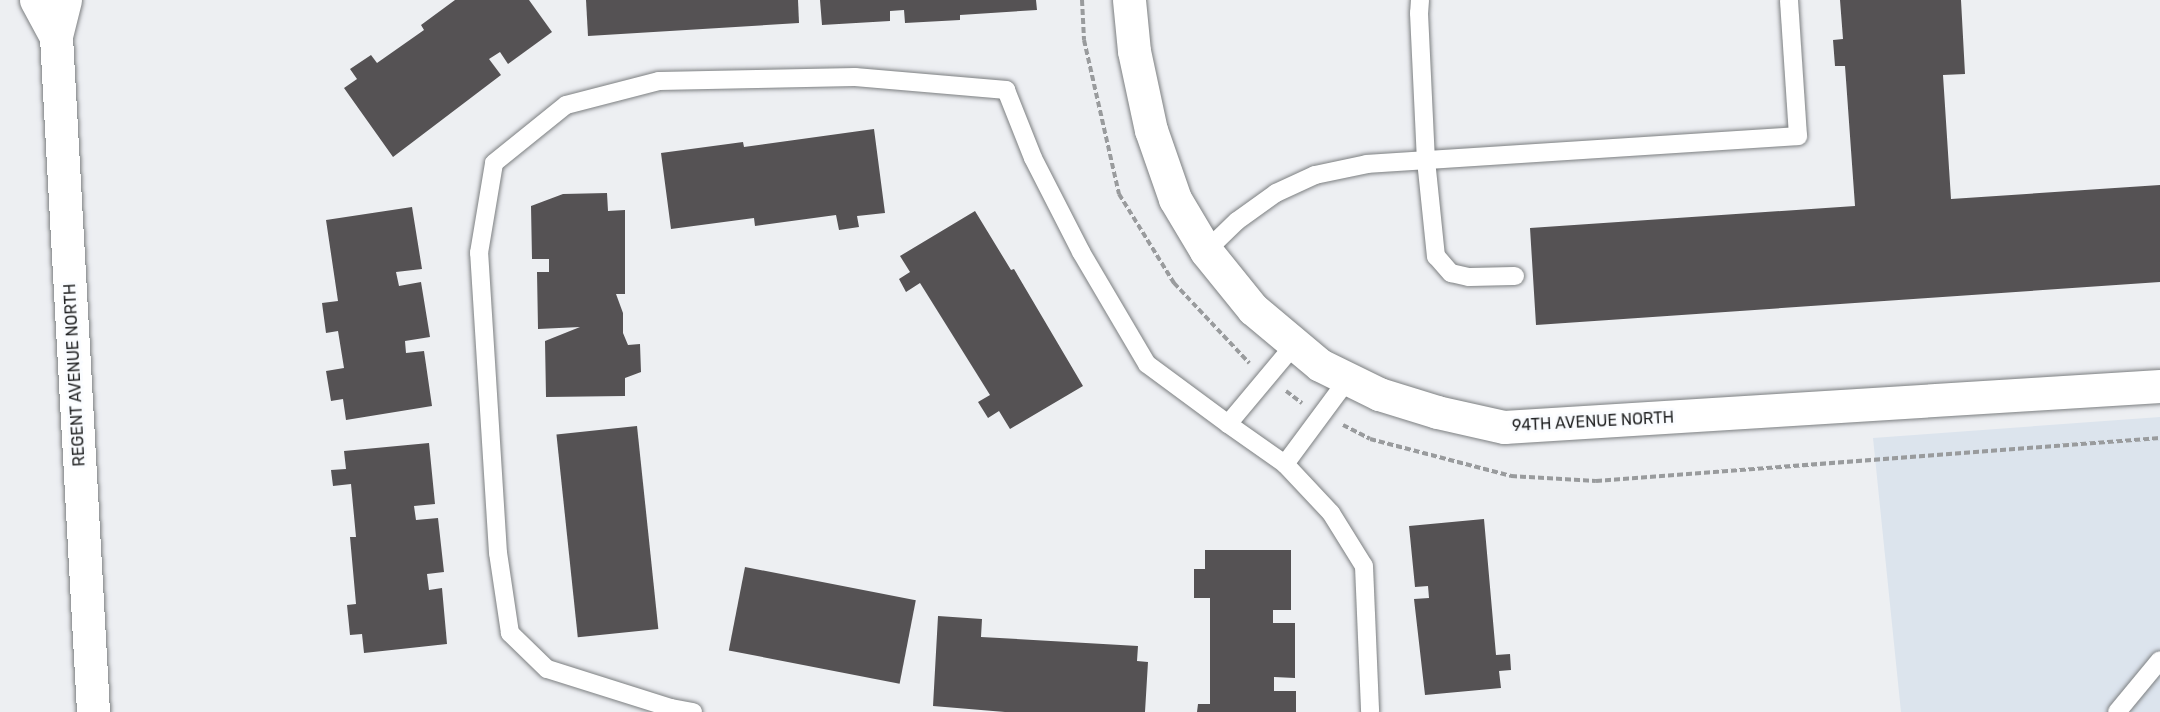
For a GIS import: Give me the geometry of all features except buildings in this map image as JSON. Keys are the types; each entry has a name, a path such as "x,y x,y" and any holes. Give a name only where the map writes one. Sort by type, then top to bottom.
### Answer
{"street":[{"name":"REGENT AVENUE NORTH","path":"36,0 56,37"},
{"name":"REGENT AVENUE NORTH","path":"65,0 56,37 93,712"},
{"name":"94TH AVENUE NORTH","path":"1129,0 1134,51 1151,130 1175,199 1206,251 1253,309 1320,365 1379,394 1437,412 1504,427 2160,386"}],"lane":[{"path":"1420,0 1426,160 1436,256 1451,273 1468,277 1515,276"},
{"path":"1206,251 1237,221 1276,193 1315,175 1367,164 1798,136 1790,0"},
{"path":"693,712 671,708 547,669 510,633 498,553 479,253 494,163 566,105 659,81 855,77 1006,90 1033,158 1081,252 1147,364 1285,464 1331,513 1364,566 1370,712"},
{"path":"1228,424 1295,344"},
{"path":"1285,464 1348,379"},
{"path":"2117,712 2160,660"}],"path":[{"path":"1239,354 1267,378 1321,416 1370,439 1511,476 1596,481 2160,438"}],"shaded area":[{"path":"2160,417 2160,712 1901,712 1873,438"}]}
